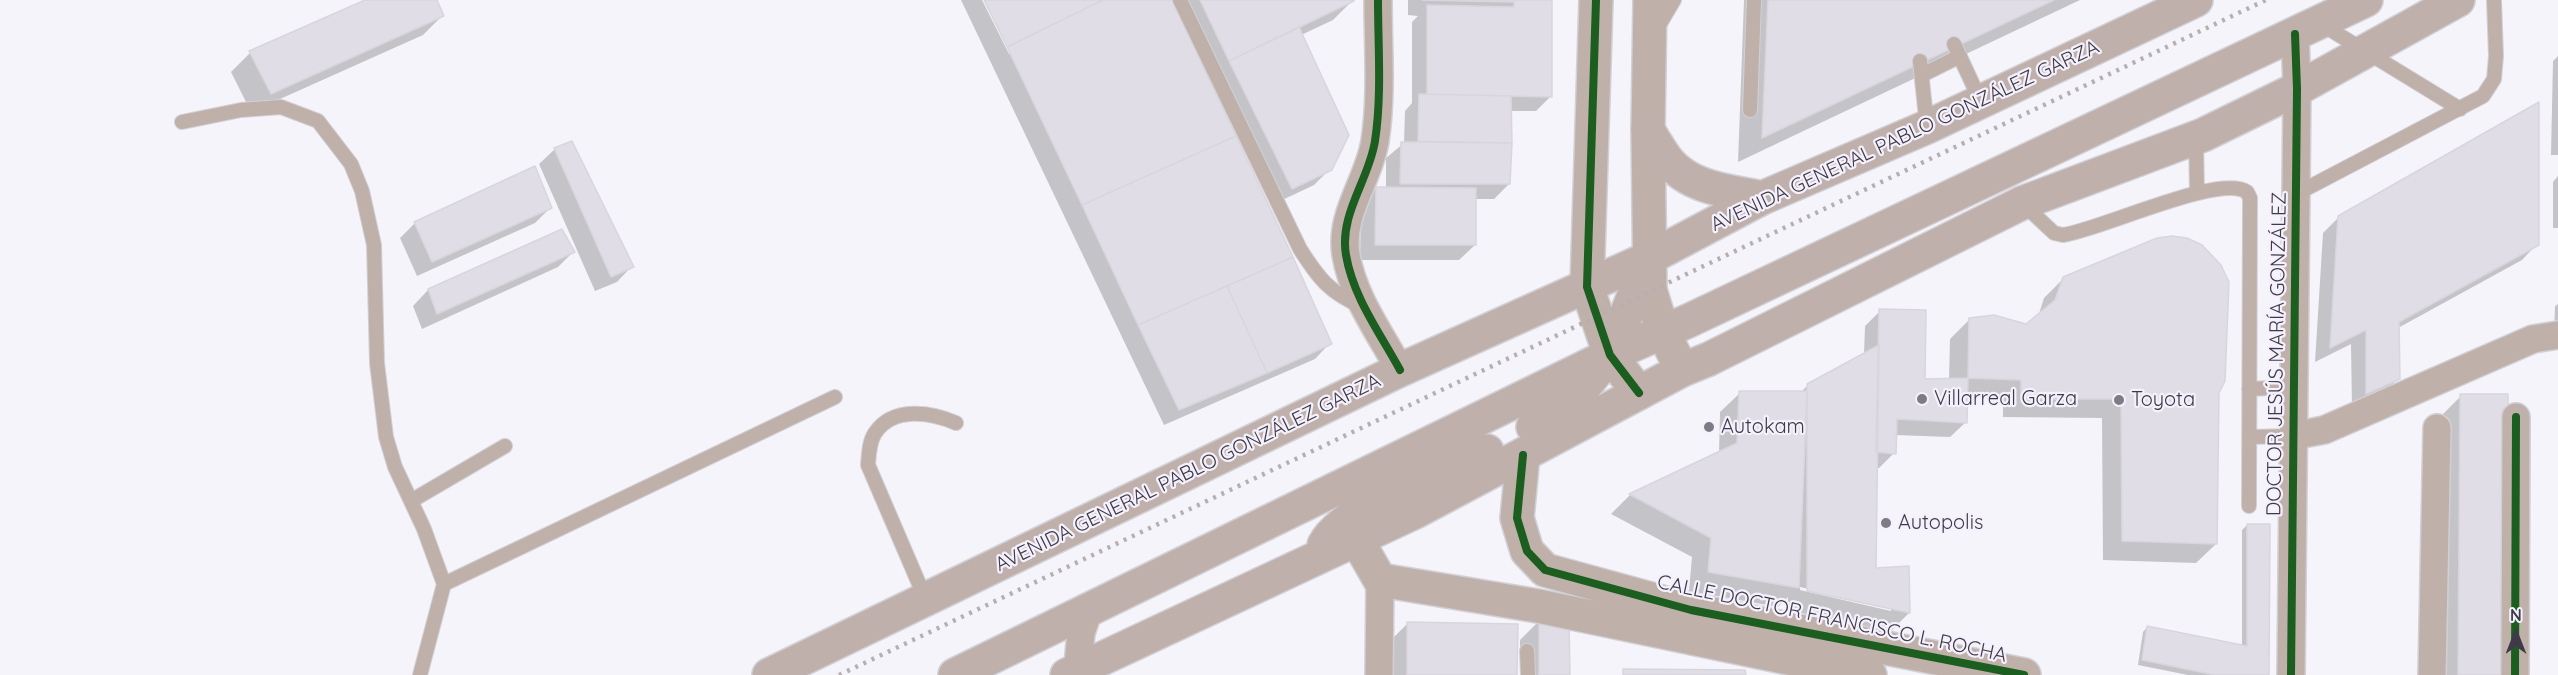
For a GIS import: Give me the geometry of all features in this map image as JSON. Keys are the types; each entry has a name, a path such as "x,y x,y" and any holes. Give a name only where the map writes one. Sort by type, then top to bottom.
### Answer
{"main road":[{"name":"AVENIDA GENERAL PABLO GONZÁLEZ GARZA","path":"769,675 1400,370 1650,258 1762,198 1927,127 2196,0"},
{"path":"955,675 1610,355 2366,0"},
{"path":"1074,674 1357,540 1682,370 1719,354 2022,203 2196,138 2297,89 2458,0"},
{"path":"1648,130 1670,163 1686,176 1704,186 1762,198"},
{"path":"1316,559 1328,535 1340,524 1403,488 1510,441 1571,403 1610,355 1650,258"}],"street":[{"path":"1378,0 1378,106 1374,143 1347,223 1346,254 1364,307 1400,370"},
{"path":"1596,0 1587,287 1610,355 1639,393"},
{"path":"1650,0 1648,130 1650,290 1663,332 1682,370"},
{"name":"DOCTOR JESÚS MARÍA GONZÁLEZ","path":"2291,675 2292,387 2297,89 2307,28"},
{"path":"2292,436 2324,430 2533,339 2558,335"},
{"path":"2515,675 2516,417"},
{"path":"2432,675 2437,428"},
{"path":"1522,455 1517,498 1518,525 1527,551 1545,570 1538,606"},
{"path":"1357,540 1380,580 1379,675"},
{"name":"CALLE DOCTOR FRANCISCO L. ROCHA","path":"1545,570 1688,624 1870,675"},
{"name":"CALLE DOCTOR FRANCISCO L. ROCHA","path":"1380,580 1538,606 1688,624 1917,665 2024,675"},
{"path":"1074,674 1081,633 1088,612"}],"lane":[{"path":"1180,0 1300,249 1326,286 1344,299 1364,307"},
{"path":"1649,42 1674,0"},
{"path":"1750,110 1754,0"},
{"path":"2296,194 2483,96 2494,79 2496,56 2494,0"},
{"path":"2307,28 2364,52 2460,109"},
{"path":"1922,75 1957,50 1981,102"},
{"path":"1920,61 1927,127"},
{"path":"182,122 241,110 281,107 318,121 351,164 362,191 374,245 376,363 386,437 395,467 444,584 420,675"},
{"path":"2196,138 2197,193"},
{"path":"2022,203 2054,233 2063,235 2197,193 2234,187 2241,188 2250,198 2249,506"},
{"path":"2249,389 2292,387"},
{"path":"444,584 835,397"},
{"path":"926,600 868,465 870,448 875,433 887,421 905,413 940,416 956,423"},
{"path":"2249,436 2292,436"},
{"path":"411,501 505,446"},
{"path":"1527,651 1528,675"}],"building":[{"path":"365,0 437,0 444,16 271,94 249,51"},
{"path":"984,0 1103,0 1007,47"},
{"path":"1103,0 1172,0 1236,136 1082,205 1007,47"},
{"path":"1200,0 1354,0 1354,1 1229,61"},
{"path":"1422,0 1514,0 1514,2"},
{"path":"1514,0 1552,0 1552,97 1427,94 1427,5 1514,7"},
{"path":"1768,0 2054,0 1762,138"},
{"path":"1299,27 1349,135 1332,170 1292,189 1229,61"},
{"path":"1419,94 1511,96 1512,143 1418,141"},
{"path":"2539,102 2539,245 2399,322 2400,379 2366,394 2366,330 2330,348 2338,216"},
{"path":"1236,136 1293,257 1138,325 1082,205"},
{"path":"572,141 634,267 611,277 554,148"},
{"path":"1401,142 1512,143 1510,184 1400,184"},
{"path":"535,166 552,208 432,262 414,222"},
{"path":"1376,187 1476,188 1476,245 1375,245"},
{"path":"562,229 575,252 437,314 428,289"},
{"path":"2172,236 2187,238 2202,245 2221,265 2229,282 2225,381 2219,393 2217,544 2122,541 2121,399 2021,399 2021,380 1968,378 1969,318 1994,315 2026,324 2055,300 2063,277 2157,238"},
{"path":"1293,257 1332,344 1267,373 1227,286"},
{"path":"1227,286 1267,373 1179,410 1138,325"},
{"name":"Villarreal Garza","path":"1879,309 1926,310 1925,379 1968,378 1967,423 1897,419 1896,454 1876,452"},
{"path":"1879,345 1876,568 1909,566 1910,613 1807,591 1807,384"},
{"path":"1739,391 1807,391 1799,588 1708,572 1711,538 1629,494 1737,443"},
{"path":"2460,394 2508,394 2507,675 2458,675"},
{"path":"2247,524 2270,524 2269,675 2215,675 2142,660 2147,626 2247,646"},
{"path":"1539,619 1569,624 1570,675 1539,675"},
{"path":"1407,622 1518,624 1517,675 1407,675"},
{"path":"1623,669 1745,670 1746,675 1623,675"}],"railway":[{"path":"839,675 2266,0"}],"cycle path":[{"path":"1378,0 1379,89 1375,141 1367,170 1351,211 1345,240 1346,255 1361,300 1400,370"},
{"path":"1596,0 1587,287 1610,355 1639,393"},
{"path":"2291,675 2297,89 2295,34"},
{"path":"2515,675 2516,417"},
{"path":"1523,455 1517,518 1527,551 1545,570 1691,610 2024,675"}],"place":[{"name":"Villarreal Garza","path":"1922,399"},
{"name":"Toyota","path":"2119,400"},
{"name":"Autokam","path":"1709,427"},
{"name":"Autopolis","path":"1886,523"}]}
